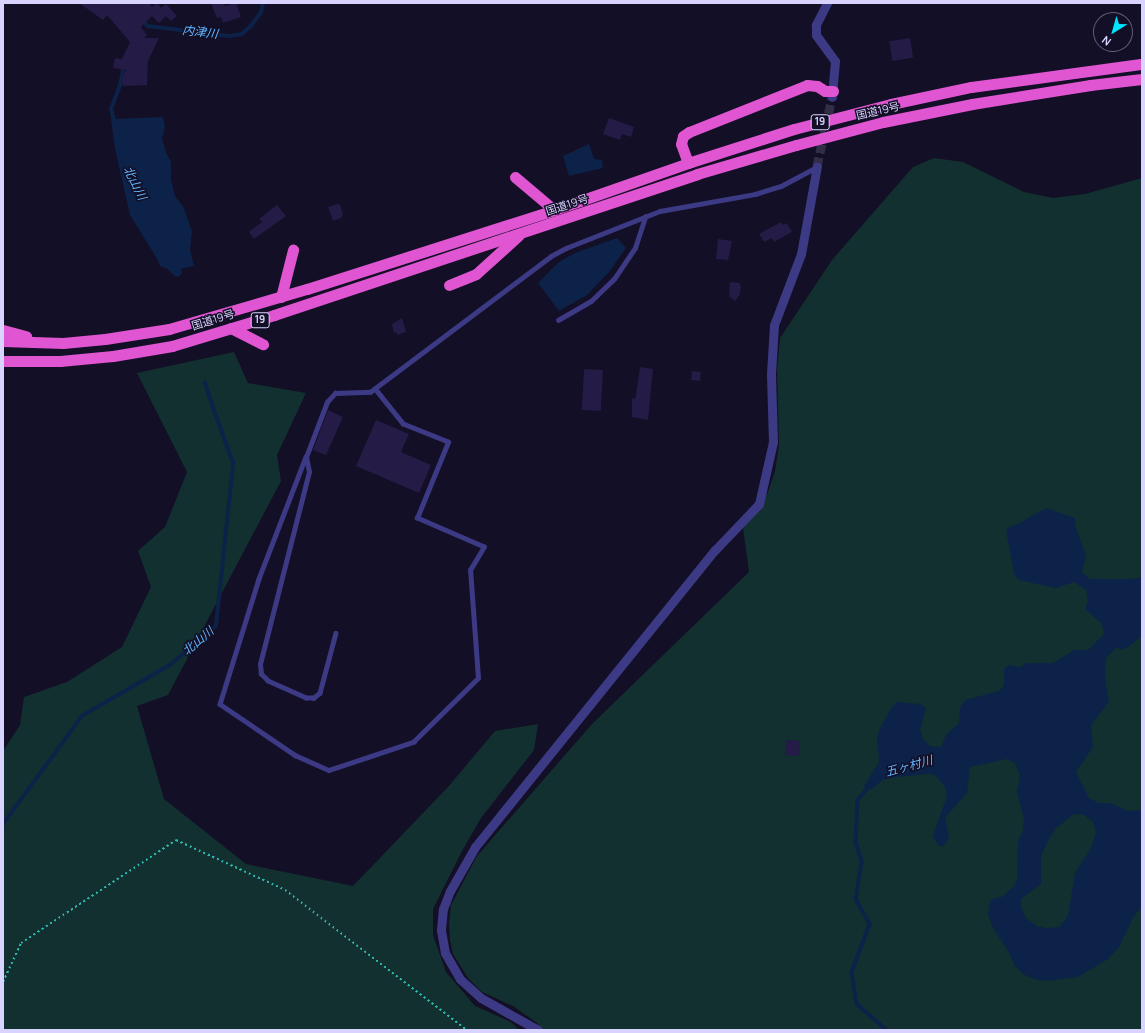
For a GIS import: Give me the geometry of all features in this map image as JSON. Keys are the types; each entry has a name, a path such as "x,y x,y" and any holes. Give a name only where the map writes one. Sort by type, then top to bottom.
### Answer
{"highway":[{"name":"国道19号","path":"3,341 63,343 105,339 169,329 281,297 554,210 688,163 794,129 891,104 971,87 1142,64"},
{"name":"国道19号","path":"3,361 60,361 112,356 172,346 522,233 697,174 883,122 988,102 1090,85 1142,79"},
{"path":"688,163 682,144 683,136 689,132 807,85 817,86 832,94"},
{"path":"515,177 554,210"},
{"path":"449,285 476,274 522,233"},
{"path":"281,297 293,250"},
{"path":"231,328 263,344"},
{"path":"3,330 63,343"}],"street":[{"path":"827,3 816,25 816,35 835,61 832,94"},
{"path":"538,1030 481,998 460,979 445,953 441,930 443,909 450,890 475,847 715,550 759,504 773,442 771,374 774,325 801,254 817,166"}],"lane":[{"path":"375,389 403,424 448,442 417,518 484,547 470,570 478,678 413,742 329,770 295,755 220,704 259,579 327,402 335,393 370,392 375,389 551,256 566,248 660,211 755,194 781,186 817,166"},
{"path":"558,320 590,302 614,279 635,248 645,217"},
{"path":"306,457 309,472 260,664 261,674 268,681 306,698 314,698 320,693 336,633"}],"path":[{"path":"3,982 21,943 176,840 285,890 467,1030"}],"green space":[{"path":"934,158 963,162 1024,192 1053,198 1085,194 1142,178 1142,1030 543,1030 537,1023 513,1006 482,992 468,978 453,954 449,924 451,905 477,856 592,724 749,572 743,528 758,510 768,492 775,471 779,445 777,369 780,338 832,260 913,167"},
{"path":"234,352 248,383 306,393 277,455 281,481 168,695 137,706 164,799 246,864 353,886 448,787 495,731 538,724 534,750 481,818 462,851 433,909 433,935 446,972 475,1006 511,1022 519,1030 3,1030 3,751 20,725 24,697 67,682 122,647 151,587 138,551 165,527 187,472 137,373"}],"water":[{"path":"163,117 165,126 162,139 171,162 171,180 175,196 184,208 192,232 190,250 194,266 181,269 182,273 179,277 175,276 166,268 160,266 130,215 115,149 111,119"},
{"path":"589,144 594,159 602,160 603,168 569,176 563,156"},
{"path":"617,238 626,248 609,272 587,295 559,311 538,283 559,262 575,253"},
{"path":"1046,508 1075,518 1075,525 1086,556 1082,572 1090,579 1131,579 1142,577 1142,635 1134,643 1122,650 1117,647 1106,658 1105,678 1109,702 1091,725 1093,747 1076,772 1089,798 1099,803 1111,803 1128,811 1142,810 1142,907 1134,916 1119,947 1108,959 1078,977 1048,981 1034,979 1023,974 1015,966 1008,951 993,928 988,914 990,902 994,898 1002,897 1015,885 1017,879 1018,840 1023,831 1024,819 1017,792 1020,775 1015,763 1007,759 970,767 967,793 945,818 949,838 943,847 938,845 933,836 947,796 945,787 935,775 928,774 896,777 882,780 871,790 864,786 879,762 877,738 879,730 891,708 897,702 920,704 926,708 920,730 923,739 930,746 941,747 946,735 959,723 960,708 965,700 999,691 1004,685 1004,669 1009,665 1020,667 1027,663 1053,663 1074,650 1088,650 1104,634 1102,624 1085,609 1088,601 1086,590 1074,582 1056,588 1019,580 1014,574 1006,530 1009,527 1018,524","holes":["1074,814 1084,815 1093,822 1096,833 1091,848 1075,873 1068,916 1059,927 1047,928 1037,926 1026,918 1021,907 1021,899 1041,884 1041,856 1056,828"]}],"building":[{"path":"79,3 149,3 152,7 157,3 161,8 166,4 177,16 171,21 166,16 159,23 152,16 141,27 147,35 144,38 159,38 148,61 147,85 123,86 122,79 126,70 113,68 115,58 122,59 130,42 107,15 103,20"},
{"path":"211,3 224,3 225,6 236,3 241,17 223,23 221,17 217,18"},
{"path":"910,38 913,58 892,61 889,41"},
{"path":"609,118 634,127 631,137 622,134 620,140 603,134"},
{"path":"338,204 340,205 343,214 341,218 333,221 328,207"},
{"path":"277,205 286,216 254,239 249,232 262,222 259,219"},
{"path":"781,222 783,225 787,223 792,232 774,242 772,238 764,242 759,234"},
{"path":"718,239 732,241 728,260 716,259"},
{"path":"730,282 740,283 741,286 740,294 735,301 729,296"},
{"path":"402,318 406,332 397,335 396,332 394,333 392,324"},
{"path":"640,367 653,369 648,420 632,417 632,398 635,399"},
{"path":"584,369 603,370 601,411 582,410"},
{"path":"692,371 701,372 700,381 691,380"},
{"path":"328,410 343,417 326,455 313,450"},
{"path":"376,420 409,434 401,452 431,465 419,493 356,466"},
{"path":"786,740 800,741 799,756 785,755"}],"waterway":[{"name":"内津川","path":"143,20 148,26 230,36 242,34 251,26 261,12 263,3"},
{"name":"北山川","path":"114,121 111,109 120,86 124,66"},
{"name":"北山川","path":"3,824 82,716 170,665 216,626 233,463 205,383"},
{"name":"五ヶ村川","path":"871,785 858,800 856,842 862,862 856,899 870,924 852,973 857,1004 887,1030"}],"tunnel":[{"path":"817,166 832,97"}]}
